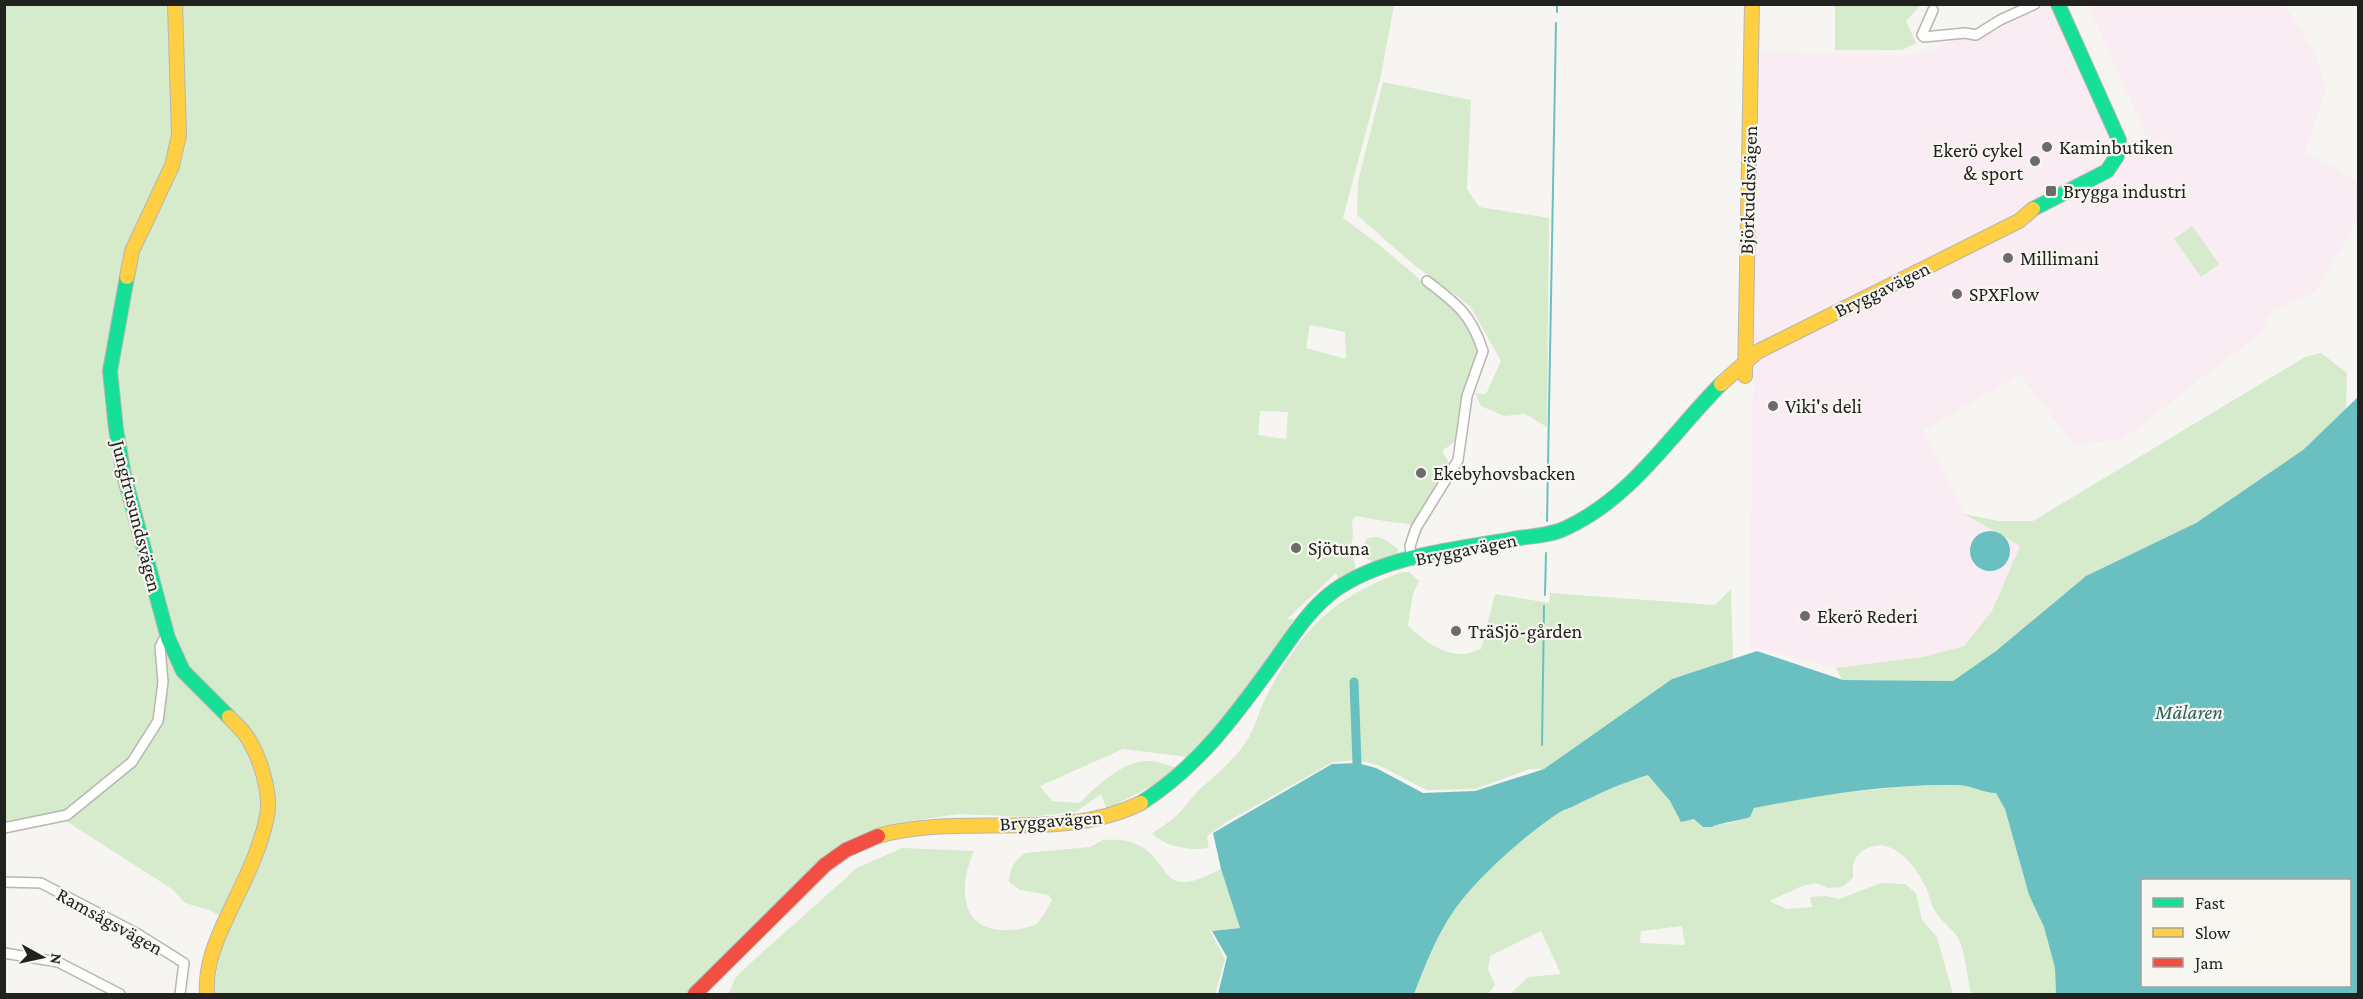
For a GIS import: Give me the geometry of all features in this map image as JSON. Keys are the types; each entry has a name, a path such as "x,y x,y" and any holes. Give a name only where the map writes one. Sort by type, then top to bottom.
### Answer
{"main road":[{"name":"Jungfrusundsvägen","path":"175,4 179,135 172,166 132,250 110,371 124,475 168,638 183,671 244,734 262,769 267,792 267,820 246,876 216,941 206,978 207,994"},
{"name":"Björkuddsvägen","path":"1745,376 1752,4"},
{"name":"Bryggavägen","path":"695,994 822,865 854,845 886,833 925,827 1094,820 1136,806 1161,792 1204,753 1311,609 1338,588 1394,563 1564,530 1614,500 1642,473 1729,374 1746,360 1793,332 2019,221 2038,206 2107,171 2116,156 2119,140 2058,4"}],"street":[{"path":"1933,10 1922,31 1924,37 1965,33 1976,35 2000,20 2035,4"},
{"path":"1412,560 1410,546 1416,528 1458,460 1467,396 1483,351 1471,320 1456,304 1427,281"},
{"path":"4,828 67,816 132,762 158,721 163,682 160,647 162,641 168,638"},
{"name":"Ramsågsvägen","path":"4,882 41,883 138,934 184,963 180,994"},
{"path":"4,952 58,962 120,994"}],"shaded area":[{"path":"2037,5 2051,5 2107,125 2152,149 2088,5 2282,5 2293,17 2317,57 2326,90 2305,152 2337,168 2358,184 2358,219 2315,292 2273,311 2259,334 2123,439 2074,445 2020,374 1923,431 1964,514 2020,546 1992,611 1964,646 1923,657 1836,668 1750,646 1760,52 1918,55"}],"green space":[{"path":"5,5 1394,5 1381,75 1343,218 1377,243 1469,321 1481,351 1458,439 1442,451 1450,465 1413,524 1356,516 1352,520 1353,536 1350,550 1355,570 1338,580 1336,573 1287,619 1294,619 1263,670 1202,745 1187,757 1123,749 1040,786 1052,801 1079,803 1112,775 1130,765 1151,761 1179,768 1162,780 1107,810 1101,794 1076,812 1029,817 959,814 903,822 869,832 826,854 688,994 212,994 222,945 232,922 209,910 185,903 172,889 58,816 5,826","holes":["1310,325 1345,332 1346,359 1306,348","1260,411 1288,412 1286,439 1258,435"]},
{"path":"1835,5 1921,5 1906,21 1916,43 1902,50 1835,50"},
{"path":"1383,82 1471,100 1467,189 1479,207 1549,218 1547,427 1525,414 1504,416 1481,406 1475,393 1486,394 1501,361 1470,306 1413,264 1357,215 1358,181"},
{"path":"2192,226 2219,264 2201,277 2174,239"},
{"path":"2321,353 2347,373 2346,409 2303,450 2196,523 2086,576 1996,651 1953,681 1842,680 1836,668 1923,657 1964,646 1992,611 2020,546 1964,514 1999,521 2033,521 2305,357"},
{"path":"1368,538 1384,539 1398,549 1398,557 1375,562 1367,559 1363,555 1363,545"},
{"path":"1403,572 1409,572 1419,581 1413,594 1408,625 1432,645 1455,654 1481,649 1495,594 1549,603 1550,593 1715,605 1731,589 1733,659 1672,679 1544,769 1530,769 1475,789 1427,790 1378,765 1358,760 1333,762 1225,823 1207,836 1209,848 1178,847 1157,838 1152,833 1175,817 1244,745 1278,676 1305,636 1320,620 1356,593"},
{"path":"1648,774 1670,801 1681,821 1694,819 1715,825 1750,817 1753,808 1855,792 1956,785 1997,793 2005,809 2029,895 2044,927 2055,968 2056,994 1971,994 1965,958 1959,940 1935,911 1918,873 1912,864 1896,850 1878,845 1863,850 1857,856 1853,878 1842,887 1828,888 1816,883 1802,886 1769,901 1787,909 1812,907 1810,897 1826,896 1839,899 1881,883 1905,884 1916,893 1922,920 1937,937 1953,994 1510,994 1528,977 1561,974 1541,931 1490,956 1488,969 1495,985 1488,994 1414,994 1441,931 1463,899 1488,871 1517,844 1560,812","holes":["1682,926 1685,945 1640,943 1641,931"]},
{"path":"1103,840 1128,841 1145,849 1167,875 1175,880 1185,882 1199,879 1221,869 1240,928 1212,931 1209,929 1225,959 1215,994 728,994 736,977 746,967 857,868 902,848 974,851 969,865 965,892 972,916 980,924 992,929 1012,930 1036,924 1052,901 1049,895 1020,890 1009,882 1010,873 1018,859 1025,853 1090,847"}],"water":[{"name":"Mälaren","path":"2358,397 2358,994 2056,994 2055,968 2044,927 2029,895 2005,809 1996,793 1956,785 1905,786 1855,791 1754,808 1750,817 1712,827 1703,827 1694,819 1681,822 1670,801 1648,775 1611,788 1560,812 1502,858 1474,885 1453,912 1436,942 1414,994 1218,994 1227,957 1212,931 1240,928 1221,869 1213,833 1332,764 1357,763 1376,768 1423,793 1475,791 1544,769 1672,679 1757,651 1843,680 1953,681 1996,651 2086,576 2196,523 2303,450"},
{"path":"1990,531 1998,532 2004,537 2009,543 2009,559 2004,565 1998,570 1990,571 1982,570 1976,565 1971,559 1970,551 1971,543 1976,537 1982,532"}],"waterway":[{"path":"1557,4 1557,12"},
{"path":"1547,521 1556,23"},
{"path":"1545,595 1546,553"},
{"path":"1542,745 1544,606"},
{"path":"1354,682 1357,763"}],"traffic: fast":[{"path":"2033,209 2107,171 2117,156 2119,140 2058,4"},
{"path":"127,277 110,371 124,475 168,638 183,671 229,717"},
{"path":"1141,803 1198,757 1245,702 1302,624 1335,590 1355,578 1398,561 1547,534 1566,528 1590,515 1631,482 1721,384"}],"traffic: slow":[{"path":"127,277 132,251 172,166 179,135 175,4"},
{"path":"1745,376 1752,4"},
{"path":"1721,384 1757,352 2019,221 2033,209"},
{"path":"207,994 212,953 255,857 268,811 264,776 256,753 243,732 229,717"},
{"path":"878,836 911,829 944,826 1045,825 1078,822 1110,815 1141,803"}],"traffic: jam":[{"path":"695,994 825,865 846,850 878,836"}],"place":[{"name":"Kaminbutiken","path":"2047,147"},
{"name":"Ekerö cykel & sport","path":"2035,161"},
{"name":"Brygga industri","path":"2051,191"},
{"name":"Millimani","path":"2008,258"},
{"name":"SPXFlow","path":"1957,294"},
{"name":"Viki's deli","path":"1773,406"},
{"name":"Ekebyhovsbacken","path":"1421,473"},
{"name":"Sjötuna","path":"1296,548"},
{"name":"Ekerö Rederi","path":"1805,616"},
{"name":"TräSjö-gården","path":"1456,631"}]}
